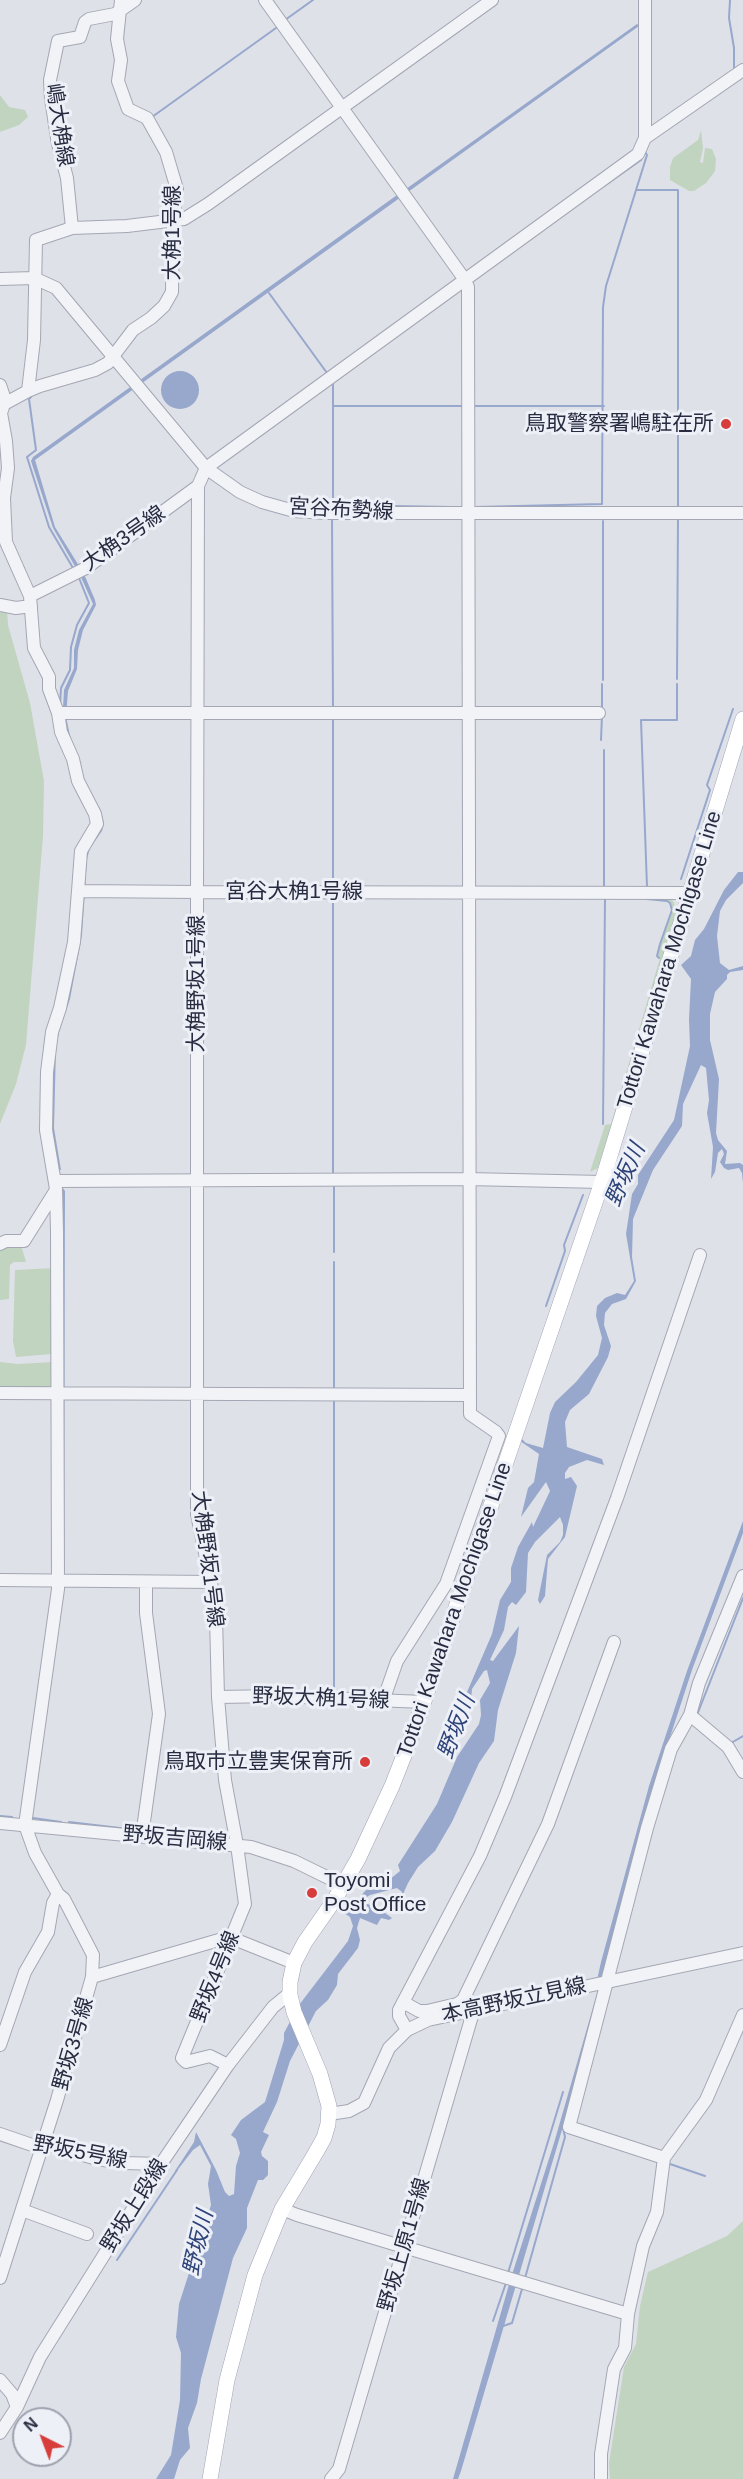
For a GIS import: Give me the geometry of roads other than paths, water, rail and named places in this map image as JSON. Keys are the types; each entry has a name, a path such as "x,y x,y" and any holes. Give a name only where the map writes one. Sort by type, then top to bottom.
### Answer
{"main road":[{"name":"Tottori Kawahara Mochigase Line","path":"328,2108 320,2074 294,2012 290,1982 294,1963 305,1942 344,1885 392,1786 424,1702 602,1182 743,719"},
{"path":"210,2479 227,2380 255,2275 282,2209 324,2138 328,2108"}],"street":[{"name":"嶋大桷線","path":"72,228 67,178 61,147 58,144 51,99 50,80 58,41 80,37 85,22 89,19 135,0"},
{"path":"265,0 468,287 470,1414 496,1432 498,1439 447,1584 398,1661 383,1701"},
{"path":"92,1977 93,1955 64,1899 58,1894 35,1853 25,1825 58,1580 57,1232 56,1185 46,1130 49,1048 74,942 81,851 97,824 95,814 78,781 73,759 61,732 44,664 34,648 30,601 6,542 4,498 8,468 1,413 6,404 28,392 34,340 36,240 72,228 127,226 184,219 492,0"},
{"path":"206,468 638,154 645,138 645,0"},
{"name":"大桷1号線","path":"28,392 40,386 95,370 108,363 133,330 164,306 172,292 173,220 177,189 166,152 147,118 128,109 118,81 121,60 117,39 120,6"},
{"path":"645,138 743,69"},
{"name":"宮谷布勢線","path":"0,279 34,279 56,288 206,468 240,492 262,502 294,511 326,513 743,513"},
{"path":"0,385 6,404"},
{"name":"大桷3号線","path":"30,601 86,568 198,486 206,468"},
{"name":"宮谷大桷1号線","path":"198,486 197,892 690,892"},
{"path":"0,605 16,608 30,601"},
{"path":"58,713 599,713"},
{"name":"大桷野坂1号線","path":"78,891 197,892 197,1514 212,1582 225,1780 237,1845"},
{"path":"56,1185 198,1180 468,1179 602,1182"},
{"path":"0,1244 6,1241 24,1241 56,1185"},
{"path":"31,1231 57,1232"},
{"path":"407,2030 399,2016 403,2002 480,1856 505,1797 617,1498 700,1255"},
{"path":"0,1393 470,1395"},
{"path":"664,2158 569,2127 609,1981 647,1828 671,1749 690,1715 699,1683 743,1576"},
{"path":"0,1580 212,1582"},
{"path":"142,1836 159,1714 146,1613 146,1583"},
{"path":"403,2002 412,2008 428,2011 457,2004 463,2000 548,1824 614,1642"},
{"name":"野坂大桷1号線","path":"218,1697 278,1696 424,1702"},
{"path":"690,1715 728,1747 743,1772"},
{"name":"野坂吉岡線","path":"0,1823 237,1845 281,1856 344,1885"},
{"name":"野坂4号線","path":"228,2065 210,2056 186,2062 182,2058 245,1905 237,1845"},
{"path":"0,2045 25,1972 48,1932 53,1903 58,1894"},
{"name":"野坂3号線","path":"0,2278 43,2145 92,1977 225,1937 232,1938"},
{"path":"232,1938 294,1963"},
{"path":"723,1957 728,1952 743,1946"},
{"name":"本高野坂立見線","path":"328,2108 349,2111 364,2103 389,2048 407,2030 428,2020 743,1953"},
{"name":"野坂上段線","path":"17,2407 40,2357 161,2164 228,2065 273,2007 290,1994"},
{"name":"野坂上原1号線","path":"331,2479 339,2469 474,2009"},
{"path":"600,2479 601,2454 614,2369 625,2348 628,2314 643,2246 657,2212 664,2158 706,2100 743,2015"},
{"name":"野坂5号線","path":"0,2134 38,2147 43,2145 124,2163 161,2164"},
{"path":"282,2209 297,2216 628,2314"},
{"path":"22,2210 87,2234"},
{"path":"0,2380 12,2394 17,2407"},
{"name":"野坂上段線","path":"0,2433 12,2415"}],"water":[{"path":"637,24 639,26 35,460 55,527 84,574 96,605 83,630 78,650 77,669 68,691 66,717 84,780 101,811 104,823 102,831 90,848 87,859 82,935 70,999 56,1048 54,1128 61,1170 58,1170 51,1139 53,1048 87,847 100,829 68,740 63,709 64,690 74,668 74,650 79,630 93,604 80,575 53,528 31,461 33,457 397,195 341,114 399,194"},
{"path":"180,371 187,372 193,377 198,383 198,397 193,403 187,408 180,409 173,408 167,403 162,397 161,390 162,383 167,377 173,372"},
{"name":"野坂川","path":"738,872 743,872 743,883 726,900 720,911 717,936 720,963 729,970 743,966 743,970 730,972 715,992 710,1014 710,1040 719,1079 716,1133 718,1140 727,1151 725,1164 740,1163 743,1165 743,1183 739,1168 728,1170 720,1162 724,1154 722,1149 718,1153 715,1172 711,1179 713,1147 707,1113 709,1100 706,1068 701,1065 683,1104 682,1126 653,1170 633,1219 632,1257 636,1281 626,1299 612,1304 605,1313 604,1325 611,1346 608,1357 589,1394 570,1410 565,1422 567,1447 602,1459 604,1465 587,1460 569,1467 565,1473 565,1479 571,1477 577,1486 565,1537 548,1559 545,1596 540,1604 538,1600 547,1555 560,1542 563,1535 560,1517 535,1542 528,1553 526,1592 516,1605 512,1602 508,1607 504,1630 490,1660 493,1661 519,1626 516,1653 498,1710 494,1741 479,1763 452,1822 435,1851 418,1867 408,1883 403,1903 402,1892 397,1888 370,1895 364,1899 365,1903 378,1908 392,1918 389,1920 381,1918 377,1925 360,1918 357,1928 360,1940 358,1948 338,1974 337,1985 328,2000 316,2011 290,2061 277,2102 263,2132 269,2135 261,2152 268,2161 268,2175 263,2180 258,2180 247,2208 247,2228 233,2258 201,2379 197,2403 188,2428 190,2448 180,2460 174,2479 156,2479 171,2455 180,2400 181,2353 176,2337 179,2304 211,2205 208,2184 211,2166 200,2145 175,2171 194,2142 196,2132 225,2192 229,2196 234,2194 236,2166 240,2153 236,2139 231,2135 241,2120 265,2102 284,2040 284,2033 299,2005 348,1941 353,1926 350,1917 341,1911 343,1909 347,1911 366,1890 384,1884 400,1871 398,1865 437,1804 457,1757 479,1724 480,1700 490,1683 487,1670 472,1689 471,1702 468,1703 464,1699 492,1634 500,1600 511,1582 511,1568 518,1547 532,1522 533,1527 550,1491 546,1482 521,1517 528,1488 534,1482 539,1454 520,1441 521,1438 526,1443 543,1448 550,1413 555,1402 576,1382 598,1355 602,1338 596,1316 597,1306 605,1298 617,1293 625,1295 634,1281 626,1234 632,1194 638,1184 638,1175 674,1120 690,1046 691,979 681,965 691,956 695,940 704,929 724,890"},
{"path":"62,1187 65,1191 64,1575 144,1587 68,1586 64,1588 30,1819 62,1588"},
{"path":"743,1521 743,1533 692,1670 654,1786 580,2069 461,2471 458,2479 453,2479 598,1990 597,1980 601,1962 649,1786 687,1671"}],"waterway":[{"path":"285,20 313,0"},
{"path":"730,0 729,18 734,48 734,68"},
{"path":"152,117 276,28"},
{"path":"475,507 602,504 603,307 606,286 647,155 645,152"},
{"path":"604,186 641,160"},
{"path":"636,190 678,190 678,508"},
{"path":"269,293 327,373"},
{"path":"333,382 333,505 452,507"},
{"path":"31,397 29,399 36,450 27,457 49,527 73,568"},
{"path":"333,406 464,406"},
{"path":"472,406 604,406"},
{"path":"677,679 678,518"},
{"path":"332,519 333,709"},
{"path":"603,521 603,680"},
{"path":"60,705 61,688 70,670 71,647 77,625 89,603 79,578"},
{"path":"602,684 602,710"},
{"path":"647,887 641,720 677,720 677,684"},
{"path":"681,879 710,790 707,785 733,709"},
{"path":"601,740 602,715"},
{"path":"333,717 333,888"},
{"path":"604,750 604,889"},
{"path":"333,897 333,1173"},
{"path":"603,1124 605,898"},
{"path":"647,899 667,901 672,910 660,944 657,956 659,958"},
{"path":"334,1187 334,1252"},
{"path":"546,1306 565,1251 564,1245 583,1195"},
{"path":"334,1262 334,1391"},
{"path":"334,1399 334,1695"},
{"path":"697,1715 743,1598"},
{"path":"731,1743 743,1736"},
{"path":"0,1816 12,1817"},
{"path":"33,1818 61,1822"},
{"path":"69,1822 137,1830"},
{"path":"147,1830 226,1838 229,1835"},
{"path":"508,2273 563,2092"},
{"path":"525,2278 565,2137 563,2128"},
{"path":"670,2164 705,2176"},
{"path":"117,2260 177,2170"},
{"path":"493,2321 506,2283"},
{"path":"500,2327 512,2323 522,2289"}],"place":[{"name":"鳥取警察署嶋駐在所","path":"726,424"},
{"name":"鳥取市立豊実保育所","path":"365,1762"},
{"name":"Toyomi Post Office","path":"312,1893"}]}
